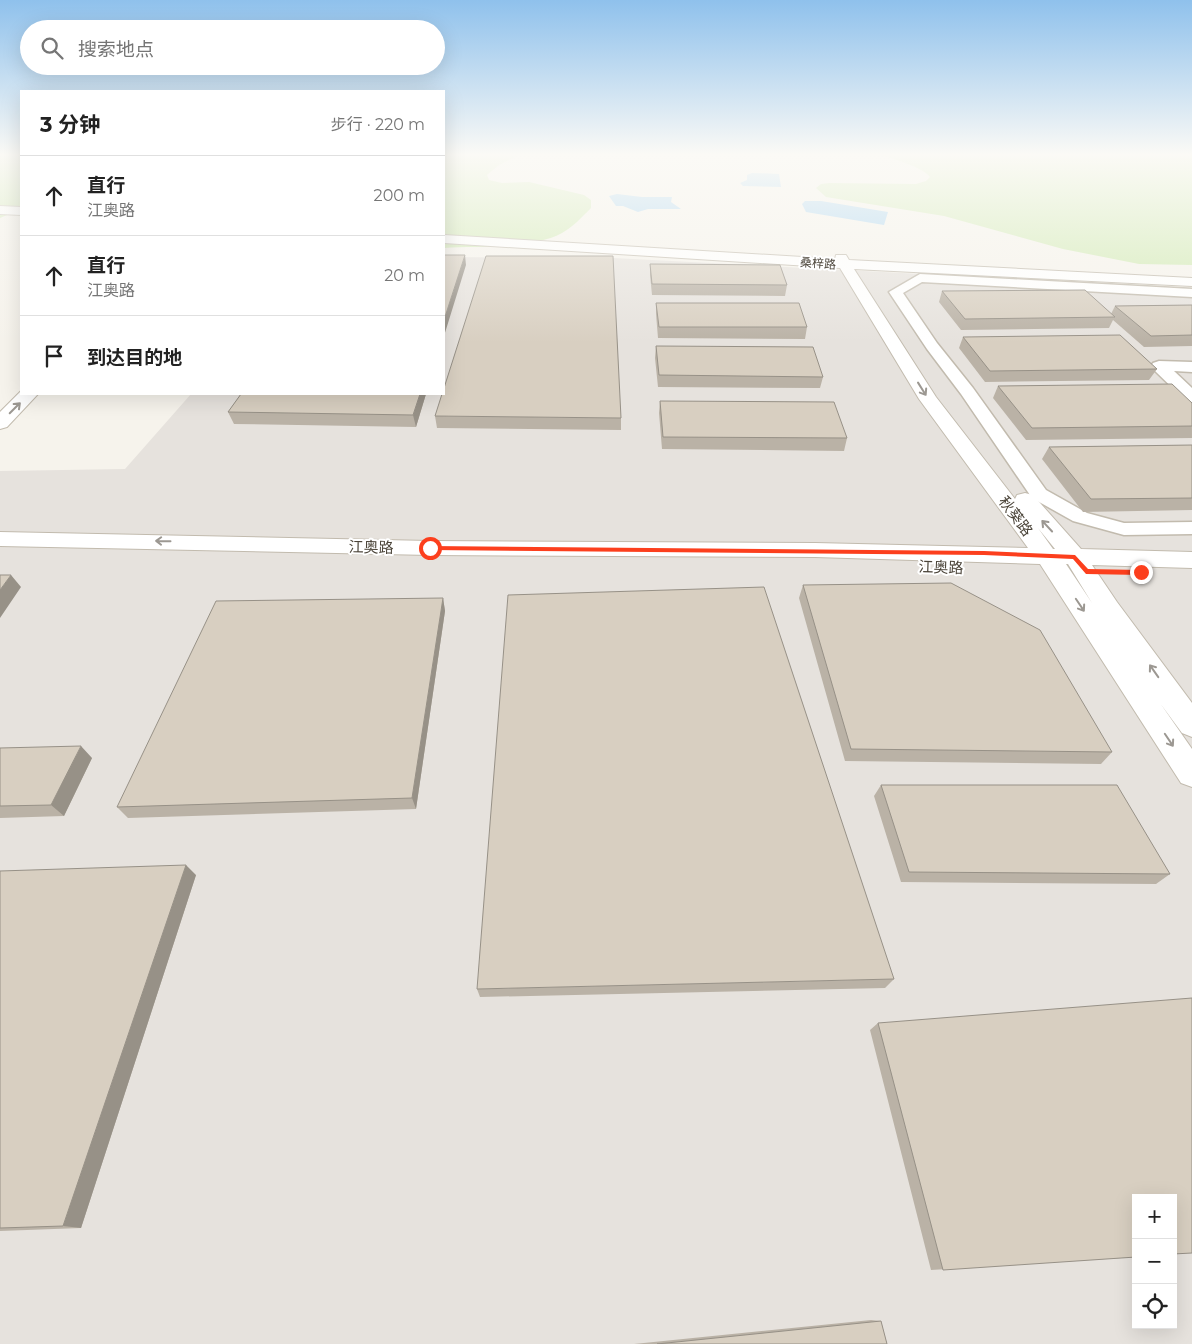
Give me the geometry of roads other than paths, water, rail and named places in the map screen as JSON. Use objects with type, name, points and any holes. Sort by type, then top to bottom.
[{"type":"street","name":"桑梓路","points":[[445,233],[851,262],[1192,276]]},
{"type":"street","name":"桑梓路","points":[[445,238],[1192,282]]},
{"type":"street","name":"秋葵路","points":[[851,262],[928,399],[1066,564],[1108,608],[1192,725]]},
{"type":"street","points":[[1192,293],[920,278],[896,292],[932,346],[967,391],[1039,494],[1080,516],[1124,529],[1192,528]]},
{"type":"street","points":[[1192,366],[1159,366],[1192,397]]},
{"type":"street","points":[[0,401],[20,381]]},
{"type":"street","points":[[0,423],[28,395]]},
{"type":"street","name":"江奥路","points":[[0,539],[430,548],[825,550],[1192,573]]},
{"type":"street","name":"江奥路","points":[[0,554],[428,561],[811,563],[1066,564],[1192,560]]},
{"type":"street","name":"秋葵路","points":[[1066,564],[1192,774]]},
{"type":"water","points":[[840,218],[886,218],[884,225]]}]
